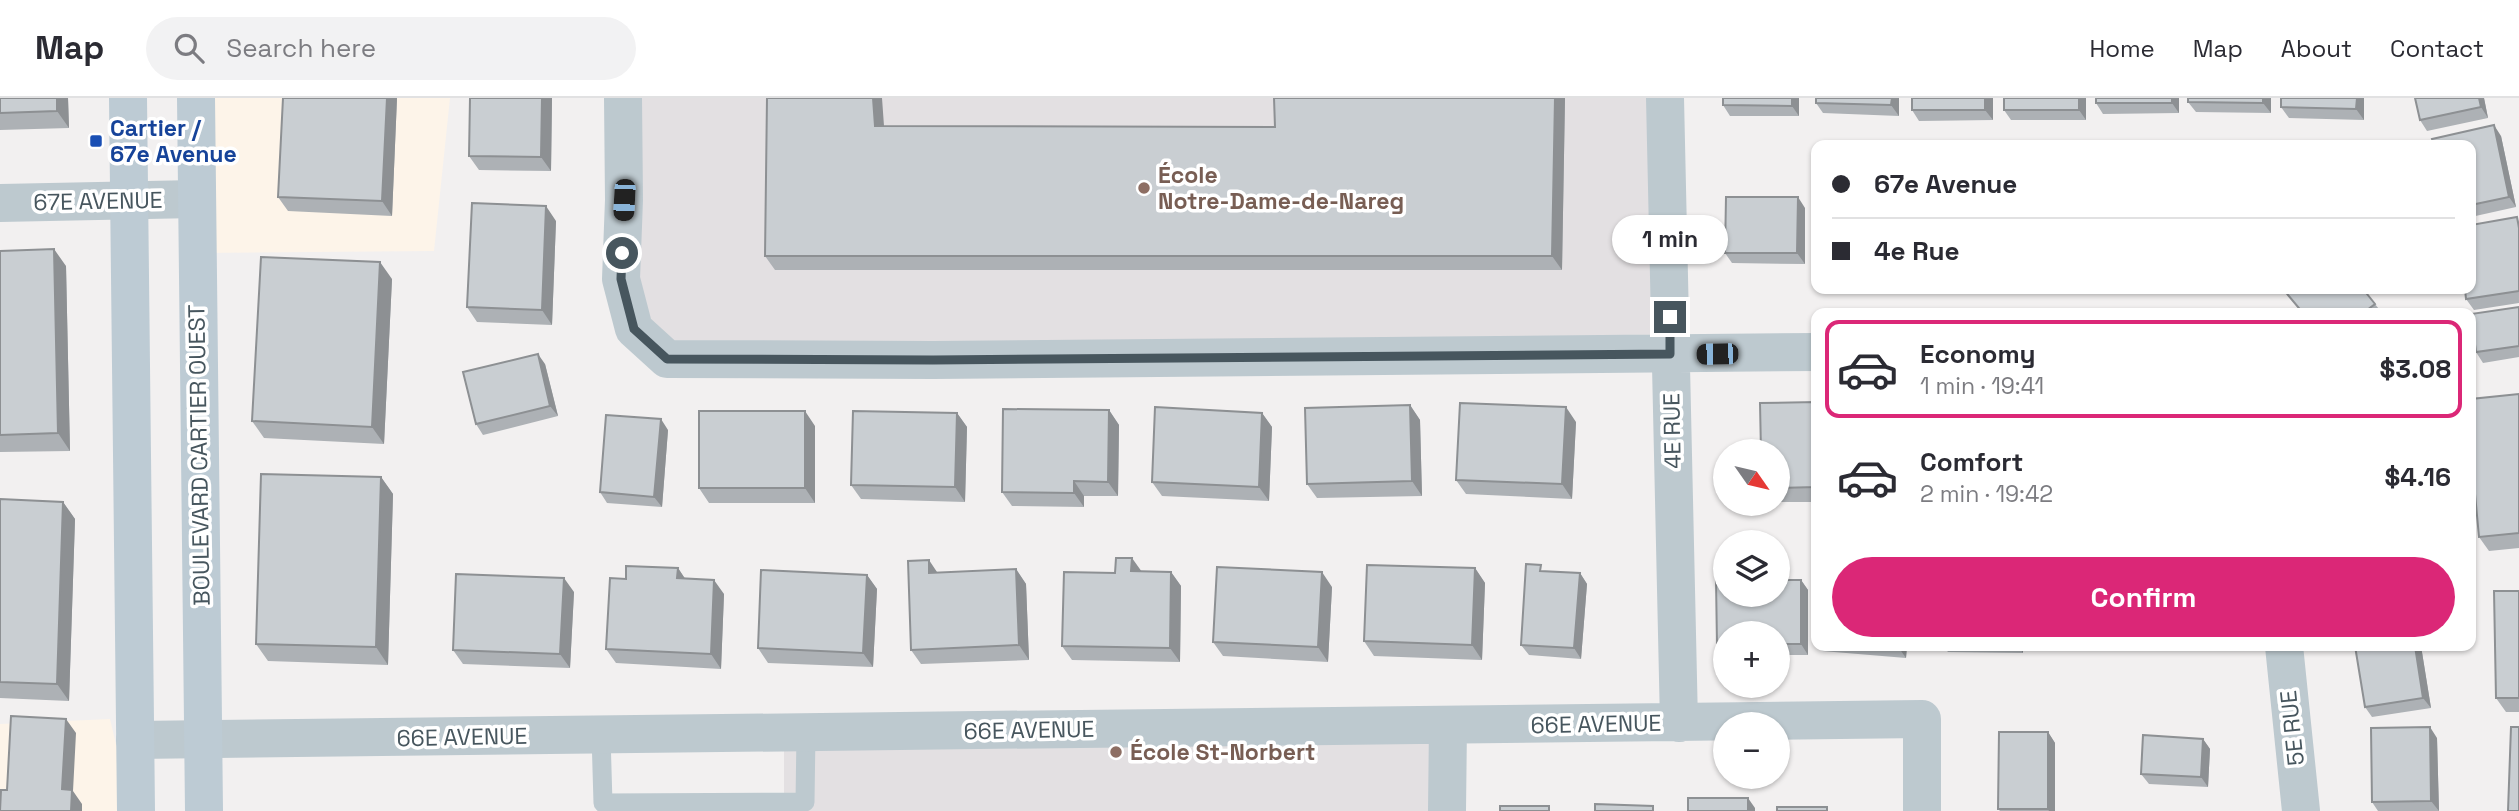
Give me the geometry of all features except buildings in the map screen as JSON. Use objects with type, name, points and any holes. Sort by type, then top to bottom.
[{"type":"street","points":[[128,98],[136,811]]},
{"type":"street","name":"BOULEVARD CARTIER OUEST","points":[[196,98],[205,811]]},
{"type":"street","points":[[623,98],[624,200],[621,279],[634,329],[667,359],[933,360],[1811,352]]},
{"type":"street","name":"4E RUE","points":[[1665,98],[1679,723]]},
{"type":"street","name":"67E AVENUE","points":[[0,203],[196,199]]},
{"type":"street","name":"5E RUE","points":[[2285,651],[2301,811]]},
{"type":"street","name":"66E AVENUE","points":[[135,740],[1922,719],[1922,811]]},
{"type":"street","points":[[1447,811],[1448,725]]},
{"type":"lane","points":[[601,735],[603,803],[805,802],[806,733]]},
{"type":"shaded area","points":[[196,98],[450,98],[434,251],[196,253]]},
{"type":"shaded area","name":"École Notre-Dame-de-Nareg","points":[[621,98],[1665,98],[1670,354],[667,359],[634,329]]},
{"type":"shaded area","points":[[110,719],[120,761],[121,811],[0,811],[0,724]]},
{"type":"shaded area","name":"École St-Norbert","points":[[1448,725],[1447,811],[784,811],[784,733]]},
{"type":"place","name":"Cartier / 67e Avenue","points":[[96,141]]},
{"type":"place","name":"École Notre-Dame-de-Nareg","points":[[1144,188]]},
{"type":"place","name":"École St-Norbert","points":[[1116,752]]},
{"type":"route","points":[[622,253],[621,279],[634,329],[667,359],[933,360],[1670,354],[1670,317]]}]
